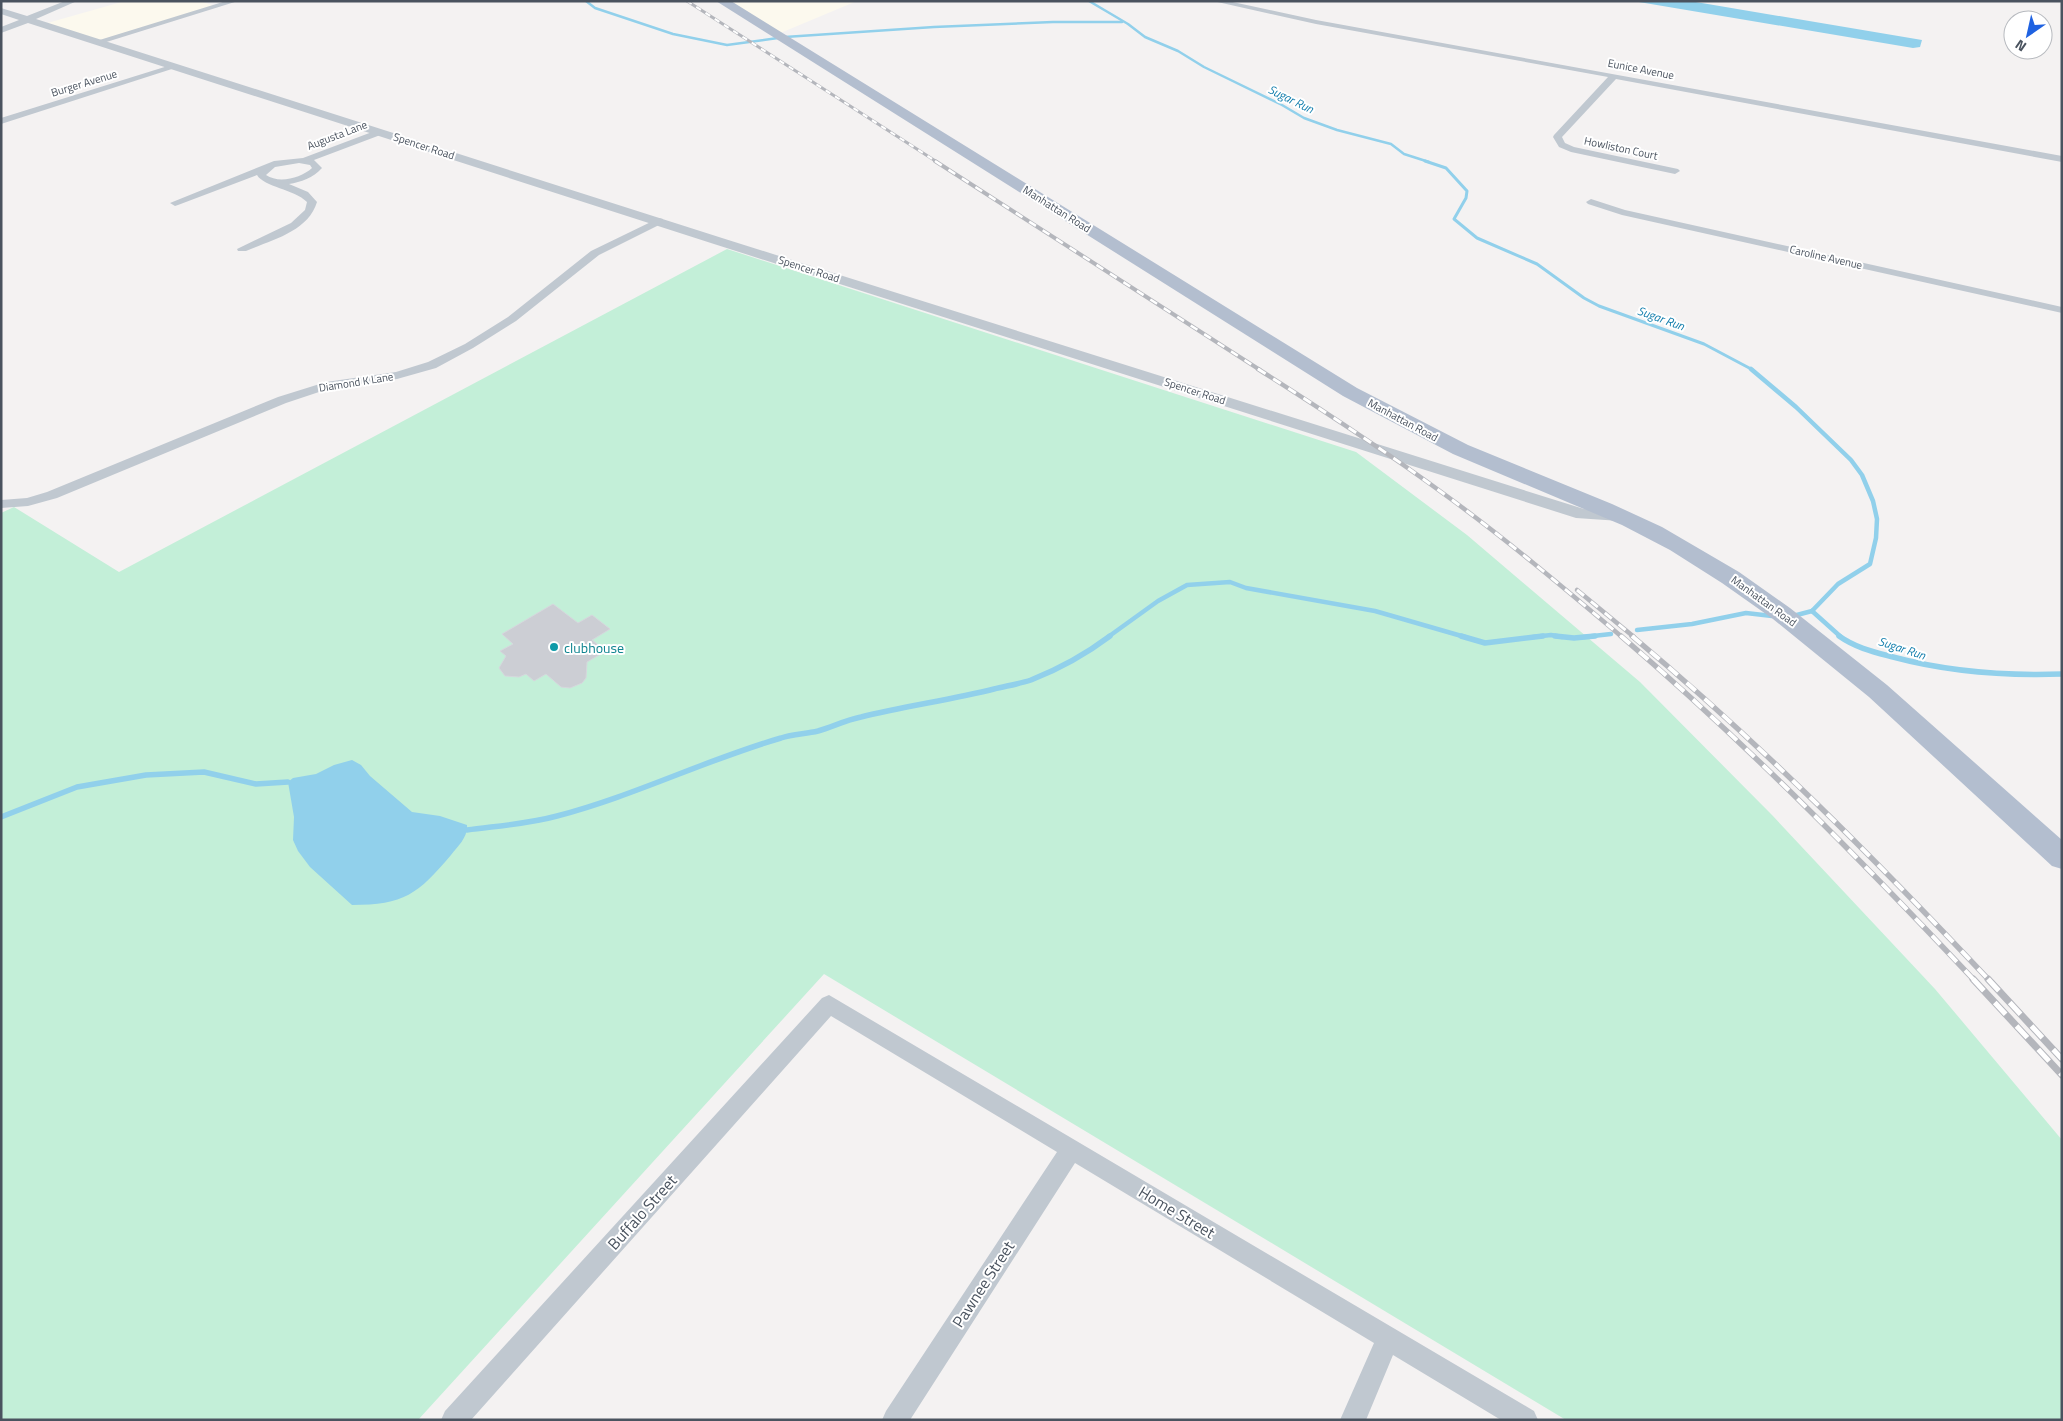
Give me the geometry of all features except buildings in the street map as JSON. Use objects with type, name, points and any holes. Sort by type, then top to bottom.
[{"type":"main road","name":"Manhattan Road","points":[[725,2],[1350,392],[1411,426],[1474,456],[1620,516],[1676,544],[1725,573],[1788,618],[1887,700],[2062,858]]},
{"type":"street","points":[[1,30],[73,1]]},
{"type":"street","points":[[96,42],[235,1]]},
{"type":"street","name":"Eunice Avenue","points":[[1216,1],[1316,22],[2062,159]]},
{"type":"street","name":"Spencer Road","points":[[1,11],[1582,514],[1620,516]]},
{"type":"street","name":"Burger Avenue","points":[[1,121],[174,67]]},
{"type":"street","name":"Howliston Court","points":[[1614,76],[1557,137],[1562,145],[1583,152],[1675,171]]},
{"type":"street","name":"Augusta Lane","points":[[304,161],[384,133]]},
{"type":"street","name":"Augusta Lane","points":[[315,164],[384,133]]},
{"type":"street","points":[[175,203],[280,163],[304,161],[315,164],[316,168],[305,180],[303,192]]},
{"type":"street","points":[[242,249],[287,230],[307,215],[312,208],[312,202],[303,192],[292,190],[261,176],[265,169]]},
{"type":"street","points":[[210,190],[245,183],[294,180],[309,175]]},
{"type":"street","name":"Caroline Avenue","points":[[1591,202],[1641,216],[2062,310]]},
{"type":"street","name":"Diamond K Lane","points":[[1,504],[28,502],[52,494],[315,388],[397,375],[432,364],[469,346],[512,319],[595,253],[659,221]]},
{"type":"street","name":"Home Street","points":[[829,1004],[1525,1420]]},
{"type":"street","name":"Buffalo Street","points":[[454,1420],[829,1004]]},
{"type":"street","name":"Pawnee Street","points":[[895,1420],[1071,1149]]},
{"type":"street","points":[[1353,1420],[1388,1338]]},
{"type":"shaded area","points":[[125,1],[199,1],[216,6],[97,41],[44,24]]},
{"type":"shaded area","points":[[857,1],[778,34],[728,2]]},
{"type":"green space","points":[[727,249],[1356,452],[1467,535],[1640,682],[1772,815],[1935,989],[2062,1140],[2062,1420],[1566,1420],[824,974],[418,1420],[1,1420],[1,513],[14,507],[119,572]]},
{"type":"water","points":[[1633,1],[1690,1],[1922,40],[1920,47],[1913,48]]},
{"type":"water","points":[[352,760],[361,765],[370,776],[412,812],[440,816],[467,825],[462,841],[429,879],[409,895],[385,903],[352,905],[310,867],[298,851],[293,840],[294,817],[288,782],[293,778],[316,774],[334,765]]},
{"type":"waterway","points":[[586,1],[595,8],[673,34],[727,45],[785,37],[934,27],[1053,22],[1122,22]]},
{"type":"waterway","name":"Sugar Run","points":[[1089,1],[1128,24],[1145,37],[1178,51],[1204,67],[1282,105],[1304,118],[1337,130],[1391,144],[1404,154],[1429,162]]},
{"type":"waterway","name":"Sugar Run","points":[[1425,161],[1446,168],[1467,191],[1466,198],[1454,219],[1477,238],[1537,264],[1584,298],[1599,306],[1704,344],[1753,370]]},
{"type":"waterway","name":"Sugar Run","points":[[1751,369],[1796,407],[1851,460],[1862,475],[1873,501],[1877,519],[1876,538],[1870,564],[1838,584],[1812,611]]},
{"type":"waterway","points":[[1108,637],[1158,601],[1187,585],[1230,582],[1246,588],[1375,611],[1465,637]]},
{"type":"waterway","points":[[1793,616],[1812,611]]},
{"type":"waterway","name":"Sugar Run","points":[[1812,611],[1841,637]]},
{"type":"waterway","points":[[1637,630],[1692,624],[1746,613],[1772,616]]},
{"type":"waterway","points":[[1584,637],[1611,634]]},
{"type":"waterway","points":[[1533,637],[1551,635],[1559,636]]},
{"type":"waterway","points":[[467,830],[546,819],[586,808],[753,747],[786,737],[818,731],[878,713],[1031,680],[1072,661],[1110,636]]},
{"type":"waterway","points":[[1461,636],[1485,643],[1543,636]]},
{"type":"waterway","points":[[1559,636],[1574,638],[1595,636]]},
{"type":"waterway","name":"Sugar Run","points":[[1839,636],[1859,647],[1935,666],[1977,672],[2062,674]]},
{"type":"waterway","points":[[1,817],[77,787],[146,775],[204,772],[256,784],[288,782]]},
{"type":"railway","points":[[687,1],[937,162]]},
{"type":"railway","points":[[935,161],[1260,370]]},
{"type":"railway","points":[[1258,369],[1352,430],[1444,494],[1557,582],[1622,637]]},
{"type":"railway","points":[[1577,590],[1634,637]]},
{"type":"railway","points":[[1621,636],[1758,760],[1889,891],[1974,980]]},
{"type":"railway","points":[[1632,636],[1679,676],[1816,803],[1989,980]]},
{"type":"railway","points":[[1973,979],[2062,1075]]},
{"type":"railway","points":[[1988,979],[2062,1059]]},
{"type":"place","name":"clubhouse","points":[[554,647]]}]
